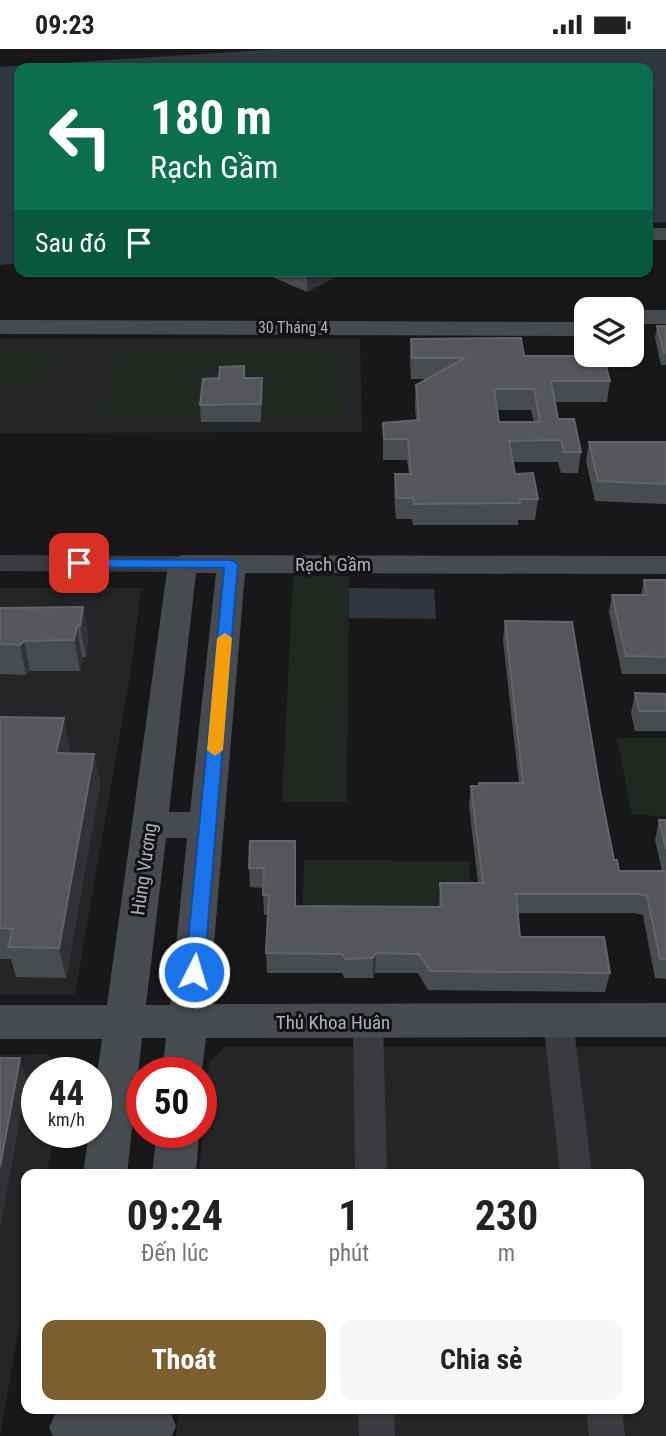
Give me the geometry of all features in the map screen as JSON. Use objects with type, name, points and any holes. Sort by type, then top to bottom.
[{"type":"main road","name":"30 Tháng 4","points":[[0,314],[108,320],[532,322],[574,318]]},
{"type":"main road","points":[[644,317],[666,317]]},
{"type":"main road","name":"30 Tháng 4","points":[[0,327],[108,320]]},
{"type":"main road","name":"30 Tháng 4","points":[[532,322],[574,327]]},
{"type":"main road","points":[[644,329],[666,330]]},
{"type":"main road","name":"Rạch Gầm","points":[[183,564],[666,565]]},
{"type":"main road","name":"Hùng Vương","points":[[106,1169],[183,564]]},
{"type":"main road","points":[[185,1057],[231,564]]},
{"type":"main road","points":[[150,825],[208,825]]},
{"type":"main road","name":"Thủ Khoa Huân","points":[[0,1022],[666,1020]]},
{"type":"main road","points":[[174,1169],[176,1148]]},
{"type":"main road","points":[[74,1424],[151,1424]]},
{"type":"street","name":"Rạch Gầm","points":[[0,563],[183,564]]},
{"type":"street","points":[[558,1020],[575,1169]]},
{"type":"street","points":[[368,1022],[371,1169]]},
{"type":"street","points":[[376,1414],[377,1436]]},
{"type":"street","points":[[605,1414],[607,1436]]},
{"type":"shaded area","points":[[280,49],[666,49],[666,222],[653,223],[653,63],[62,63]]},
{"type":"shaded area","points":[[14,66],[14,264],[0,265],[0,67]]},
{"type":"shaded area","points":[[0,339],[360,339],[362,432],[0,433]]},
{"type":"shaded area","points":[[0,352],[57,352],[48,385],[0,385]]},
{"type":"shaded area","points":[[120,352],[346,353],[345,415],[266,415],[269,374],[204,374],[197,415],[106,414]]},
{"type":"shaded area","points":[[293,576],[349,576],[347,802],[282,802]]},
{"type":"shaded area","points":[[0,588],[141,588],[132,664],[75,995],[0,995]]},
{"type":"shaded area","points":[[349,588],[434,589],[436,619],[349,618]]},
{"type":"shaded area","points":[[617,738],[666,738],[666,816],[632,815]]},
{"type":"shaded area","points":[[304,860],[469,861],[472,902],[440,923],[302,922]]},
{"type":"shaded area","points":[[225,1047],[666,1047],[666,1436],[176,1436],[178,1414],[644,1414],[644,1169],[199,1169],[201,1148],[217,1148],[217,1057],[214,1057]]},
{"type":"shaded area","points":[[48,1054],[50,1057],[21,1057],[21,1148],[52,1148],[48,1169],[21,1169],[21,1316],[0,1436],[0,1055]]},
{"type":"building","points":[[657,326],[666,326],[666,353],[664,353]]},
{"type":"building","points":[[521,338],[524,356],[574,356],[574,367],[606,367],[610,381],[551,381],[558,419],[574,419],[581,452],[564,452],[561,440],[509,441],[515,474],[533,473],[538,499],[519,499],[520,503],[414,504],[413,498],[397,498],[395,474],[411,474],[408,439],[384,439],[383,423],[419,420],[416,385],[465,358],[412,358],[411,339]],"holes":[[[494,389],[534,389],[540,422],[499,422]]]},
{"type":"building","points":[[244,366],[244,378],[262,378],[261,404],[200,405],[203,379],[219,378],[220,367]]},
{"type":"building","points":[[589,442],[666,442],[666,484],[598,481]]},
{"type":"building","points":[[644,580],[666,580],[666,657],[626,656],[612,595],[647,595]]},
{"type":"building","points":[[83,607],[80,626],[77,626],[74,640],[0,644],[0,608]]},
{"type":"building","points":[[505,621],[572,622],[614,860],[617,860],[619,871],[666,871],[666,959],[660,959],[647,896],[639,894],[516,894],[520,937],[604,937],[610,973],[430,971],[419,954],[376,953],[373,958],[345,959],[342,954],[266,953],[269,895],[263,895],[264,868],[249,868],[250,841],[295,841],[295,906],[442,907],[440,883],[483,883],[471,786],[480,786],[479,783],[523,783]]},
{"type":"building","points":[[635,693],[666,694],[666,711],[639,711]]},
{"type":"building","points":[[0,717],[64,718],[56,753],[94,754],[59,948],[8,947],[13,929],[0,928]]},
{"type":"building","points":[[659,820],[666,820],[666,849]]},
{"type":"building","points":[[0,1058],[20,1058],[0,1167]]},
{"type":"slow traffic","points":[[215,750],[225,638]]},
{"type":"route","points":[[79,563],[231,564],[194,972]]}]
